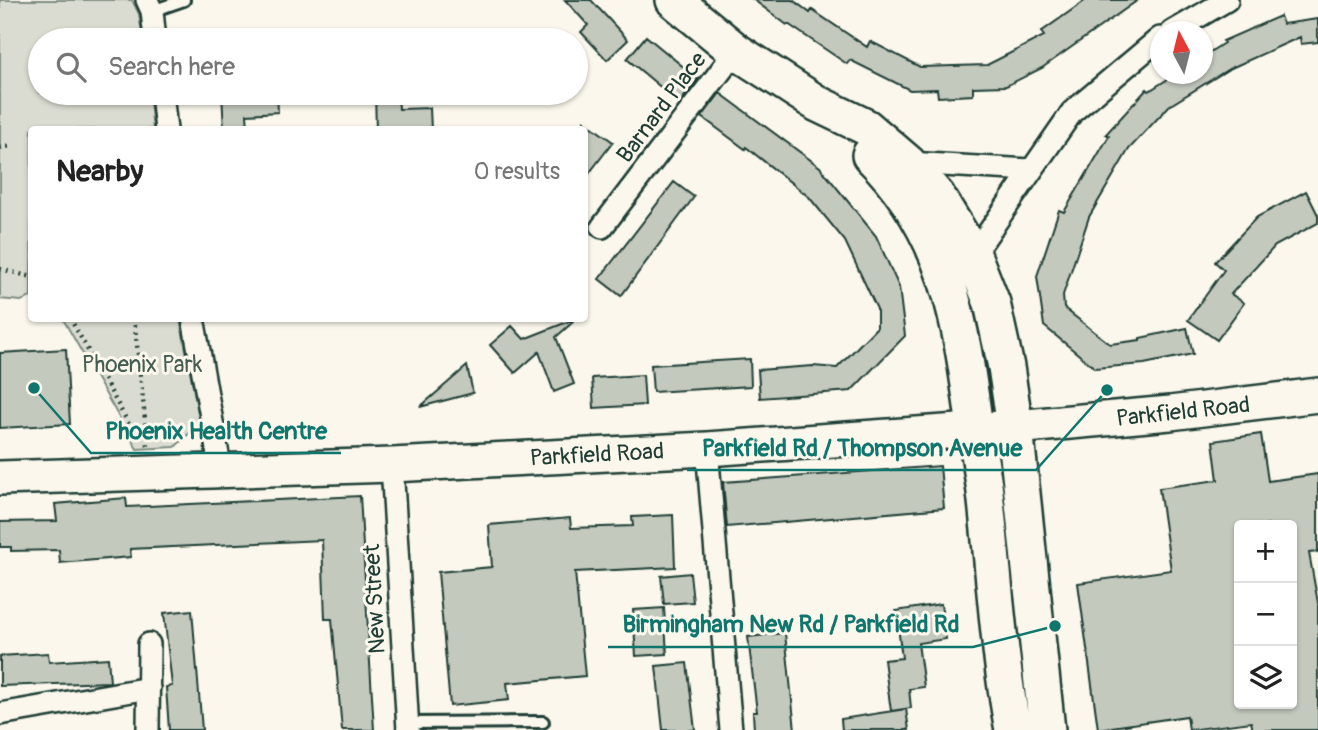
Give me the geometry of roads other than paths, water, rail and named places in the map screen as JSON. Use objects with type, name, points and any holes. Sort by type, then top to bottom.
[{"type":"highway","points":[[674,0],[736,51],[818,104],[866,127],[908,163],[937,196],[973,255],[992,303],[1016,427],[1047,730]]},
{"type":"highway","points":[[818,104],[882,167],[911,205],[945,275],[958,318],[967,365],[985,490],[1002,665],[1013,730]]},
{"type":"highway","points":[[1002,665],[1040,658]]},
{"type":"main road","name":"Parkfield Road","points":[[0,478],[392,465],[707,449],[1016,427],[1318,396]]},
{"type":"street","points":[[1191,21],[1227,0]]},
{"type":"street","points":[[149,5],[153,28]]},
{"type":"street","points":[[973,255],[1072,112],[1150,46]]},
{"type":"street","name":"Barnard Place","points":[[602,227],[736,51]]},
{"type":"street","points":[[163,105],[166,126]]},
{"type":"street","points":[[908,163],[1030,170]]},
{"type":"street","points":[[194,322],[222,471]]},
{"type":"street","points":[[707,449],[731,730]]},
{"type":"street","name":"New Street","points":[[392,465],[407,727]]},
{"type":"street","points":[[148,730],[149,644]]},
{"type":"street","points":[[0,714],[149,688]]},
{"type":"lane","points":[[149,5],[184,0]]},
{"type":"lane","points":[[407,727],[543,722]]},
{"type":"place","name":"Phoenix Health Centre","points":[[34,388]]},
{"type":"place","name":"Parkfield Rd / Thompson Avenue","points":[[1107,390]]},
{"type":"place","name":"Birmingham New Rd / Parkfield Rd","points":[[1055,626]]},
{"type":"park label","name":"Phoenix Park","points":[[142,364]]}]
